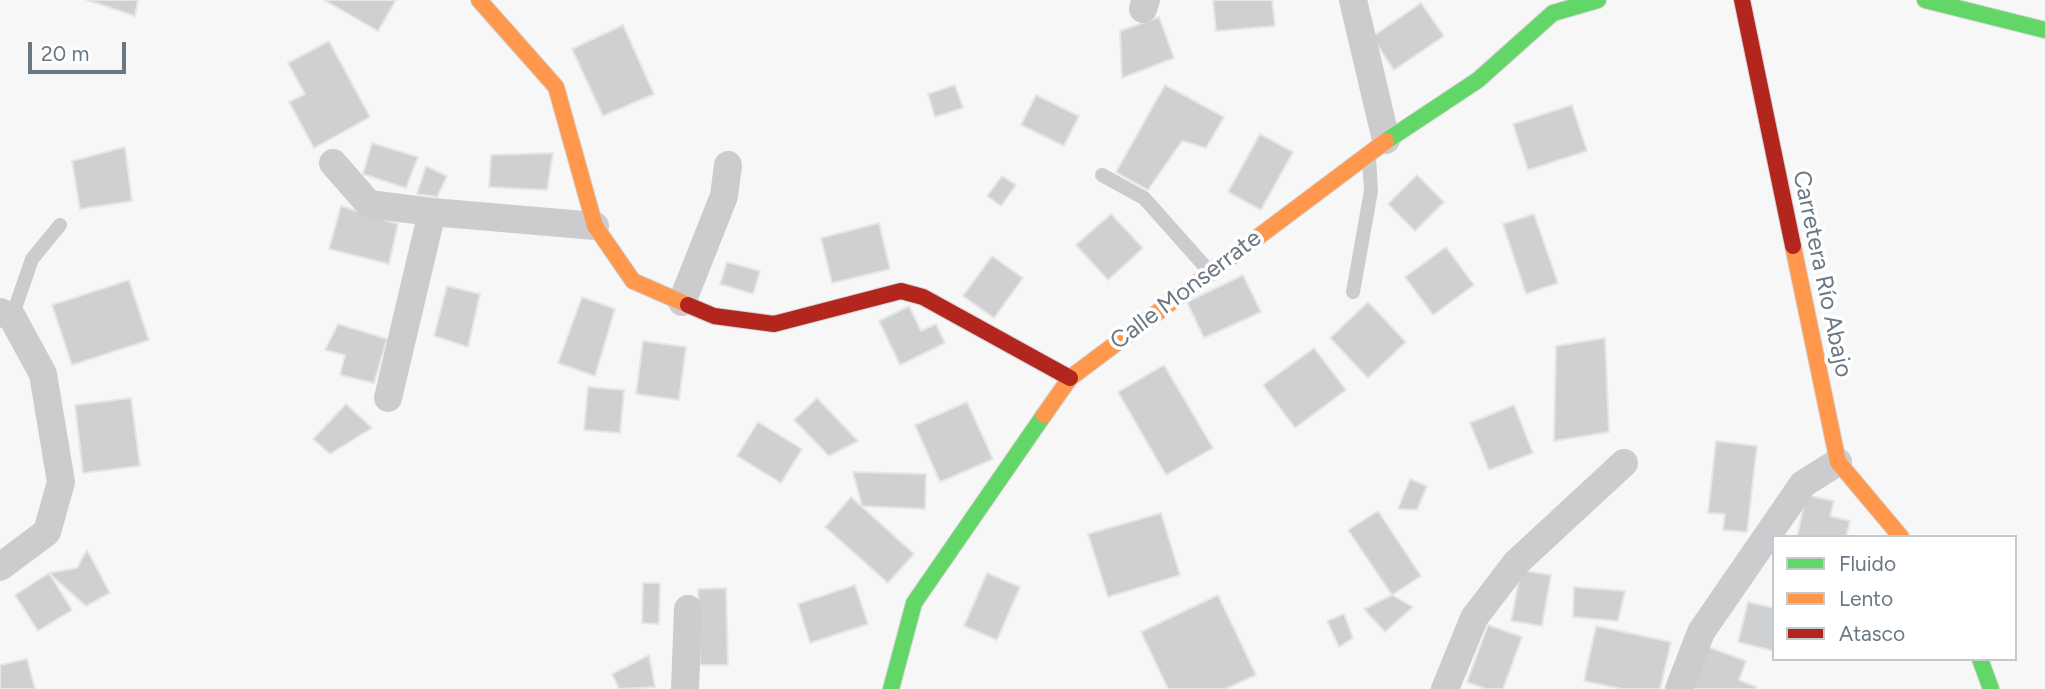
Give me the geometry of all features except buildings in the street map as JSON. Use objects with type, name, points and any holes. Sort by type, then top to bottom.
[{"type":"main road","points":[[479,0],[556,87],[595,226],[633,281],[713,316],[774,324],[901,291],[923,297],[1070,377]]},
{"type":"main road","name":"Calle Monserrate","points":[[891,689],[914,603],[1070,377],[1377,146],[1478,80],[1553,13],[1598,0]]},
{"type":"main road","points":[[1925,0],[2045,30]]},
{"type":"main road","name":"Carretera Río Abajo","points":[[1736,3],[1838,462],[1899,535]]},
{"type":"main road","points":[[1981,661],[1991,689]]},
{"type":"street","points":[[1353,0],[1377,146]]},
{"type":"street","points":[[333,163],[369,204],[595,226]]},
{"type":"street","points":[[682,302],[724,196],[728,165]]},
{"type":"street","points":[[388,398],[432,212]]},
{"type":"street","points":[[0,568],[47,532],[61,482],[43,374],[6,315]]},
{"type":"street","points":[[1679,689],[1701,632],[1803,484],[1838,462]]},
{"type":"street","points":[[1445,689],[1474,618],[1516,563],[1624,463]]},
{"type":"street","points":[[685,689],[688,609]]},
{"type":"lane","points":[[1353,292],[1377,146]]},
{"type":"lane","points":[[1102,175],[1144,198],[1210,272]]},
{"type":"lane","points":[[6,315],[32,259],[60,225]]},
{"type":"traffic: fast","points":[[1386,141],[1478,80],[1553,13],[1598,0]]},
{"type":"traffic: fast","points":[[1925,0],[2045,30]]},
{"type":"traffic: fast","points":[[891,689],[914,603],[1044,415]]},
{"type":"traffic: fast","points":[[1981,661],[1991,689]]},
{"type":"traffic: slow","points":[[479,0],[556,87],[595,226],[633,281],[688,305]]},
{"type":"traffic: slow","points":[[1044,415],[1070,378],[1386,141]]},
{"type":"traffic: slow","points":[[1793,246],[1838,462],[1899,535]]},
{"type":"traffic: jam","points":[[1742,0],[1793,246]]},
{"type":"traffic: jam","points":[[688,305],[714,316],[774,324],[901,291],[923,297],[1070,378]]}]
